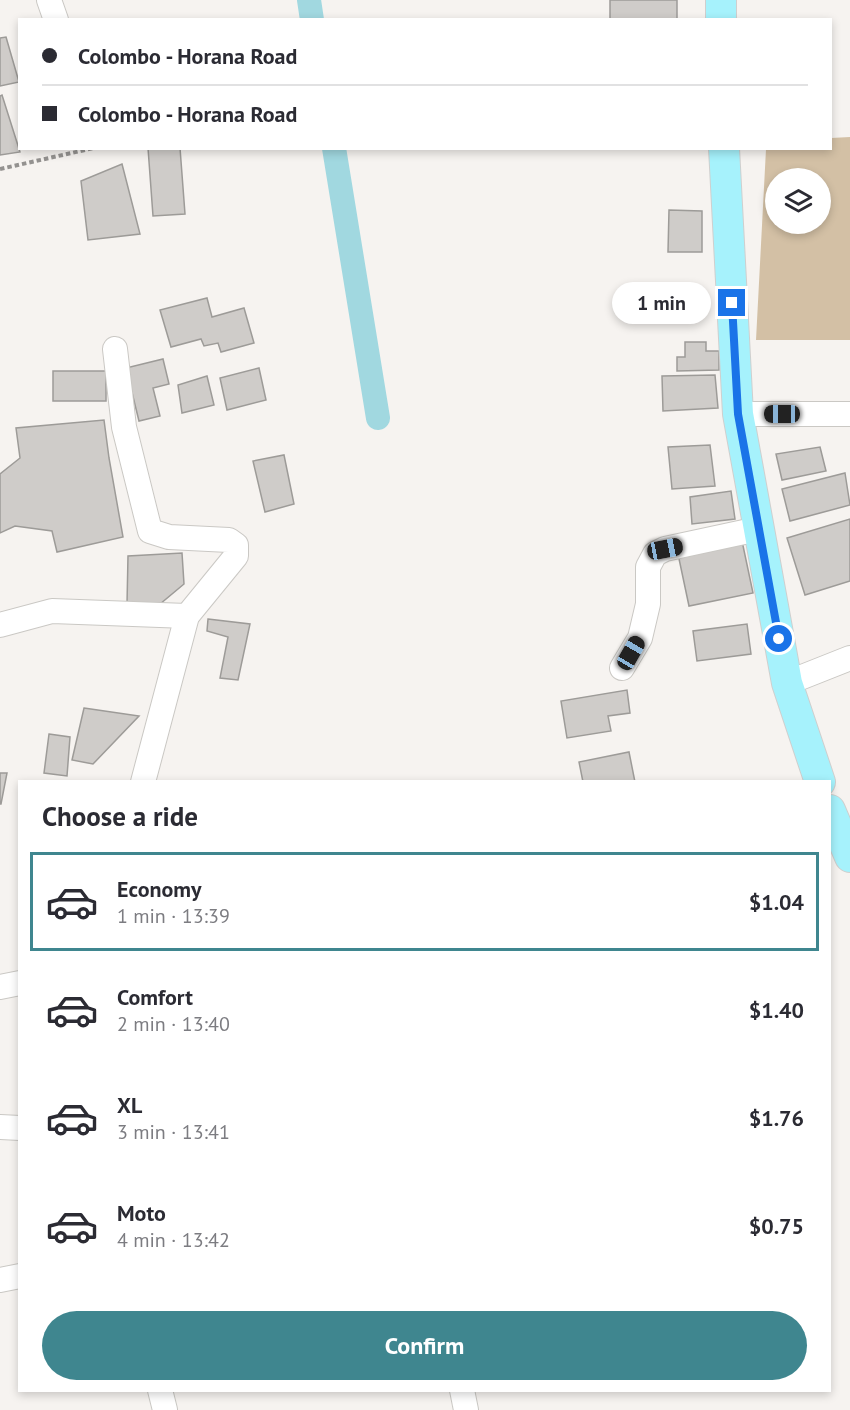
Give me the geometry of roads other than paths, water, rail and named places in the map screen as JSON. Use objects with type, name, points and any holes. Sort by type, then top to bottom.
[{"type":"main road","points":[[724,150],[738,414],[787,683],[819,780]]},
{"type":"main road","points":[[831,817],[850,857]]},
{"type":"street","points":[[49,0],[55,18]]},
{"type":"street","points":[[115,349],[124,427],[150,531],[169,537],[229,540],[236,545],[236,556],[187,616],[144,780]]},
{"type":"street","points":[[738,414],[850,414]]},
{"type":"street","points":[[622,668],[640,638],[648,604],[648,567],[655,554],[665,549],[759,529]]},
{"type":"street","points":[[0,624],[52,611],[187,616]]},
{"type":"street","points":[[787,683],[850,658]]},
{"type":"street","points":[[0,987],[18,983]]},
{"type":"street","points":[[0,1127],[18,1128]]},
{"type":"street","points":[[0,1280],[18,1276]]},
{"type":"street","points":[[160,1392],[165,1410]]},
{"type":"street","points":[[462,1392],[466,1410]]},
{"type":"waterway","points":[[309,0],[312,18]]},
{"type":"waterway","points":[[334,150],[378,418]]}]
